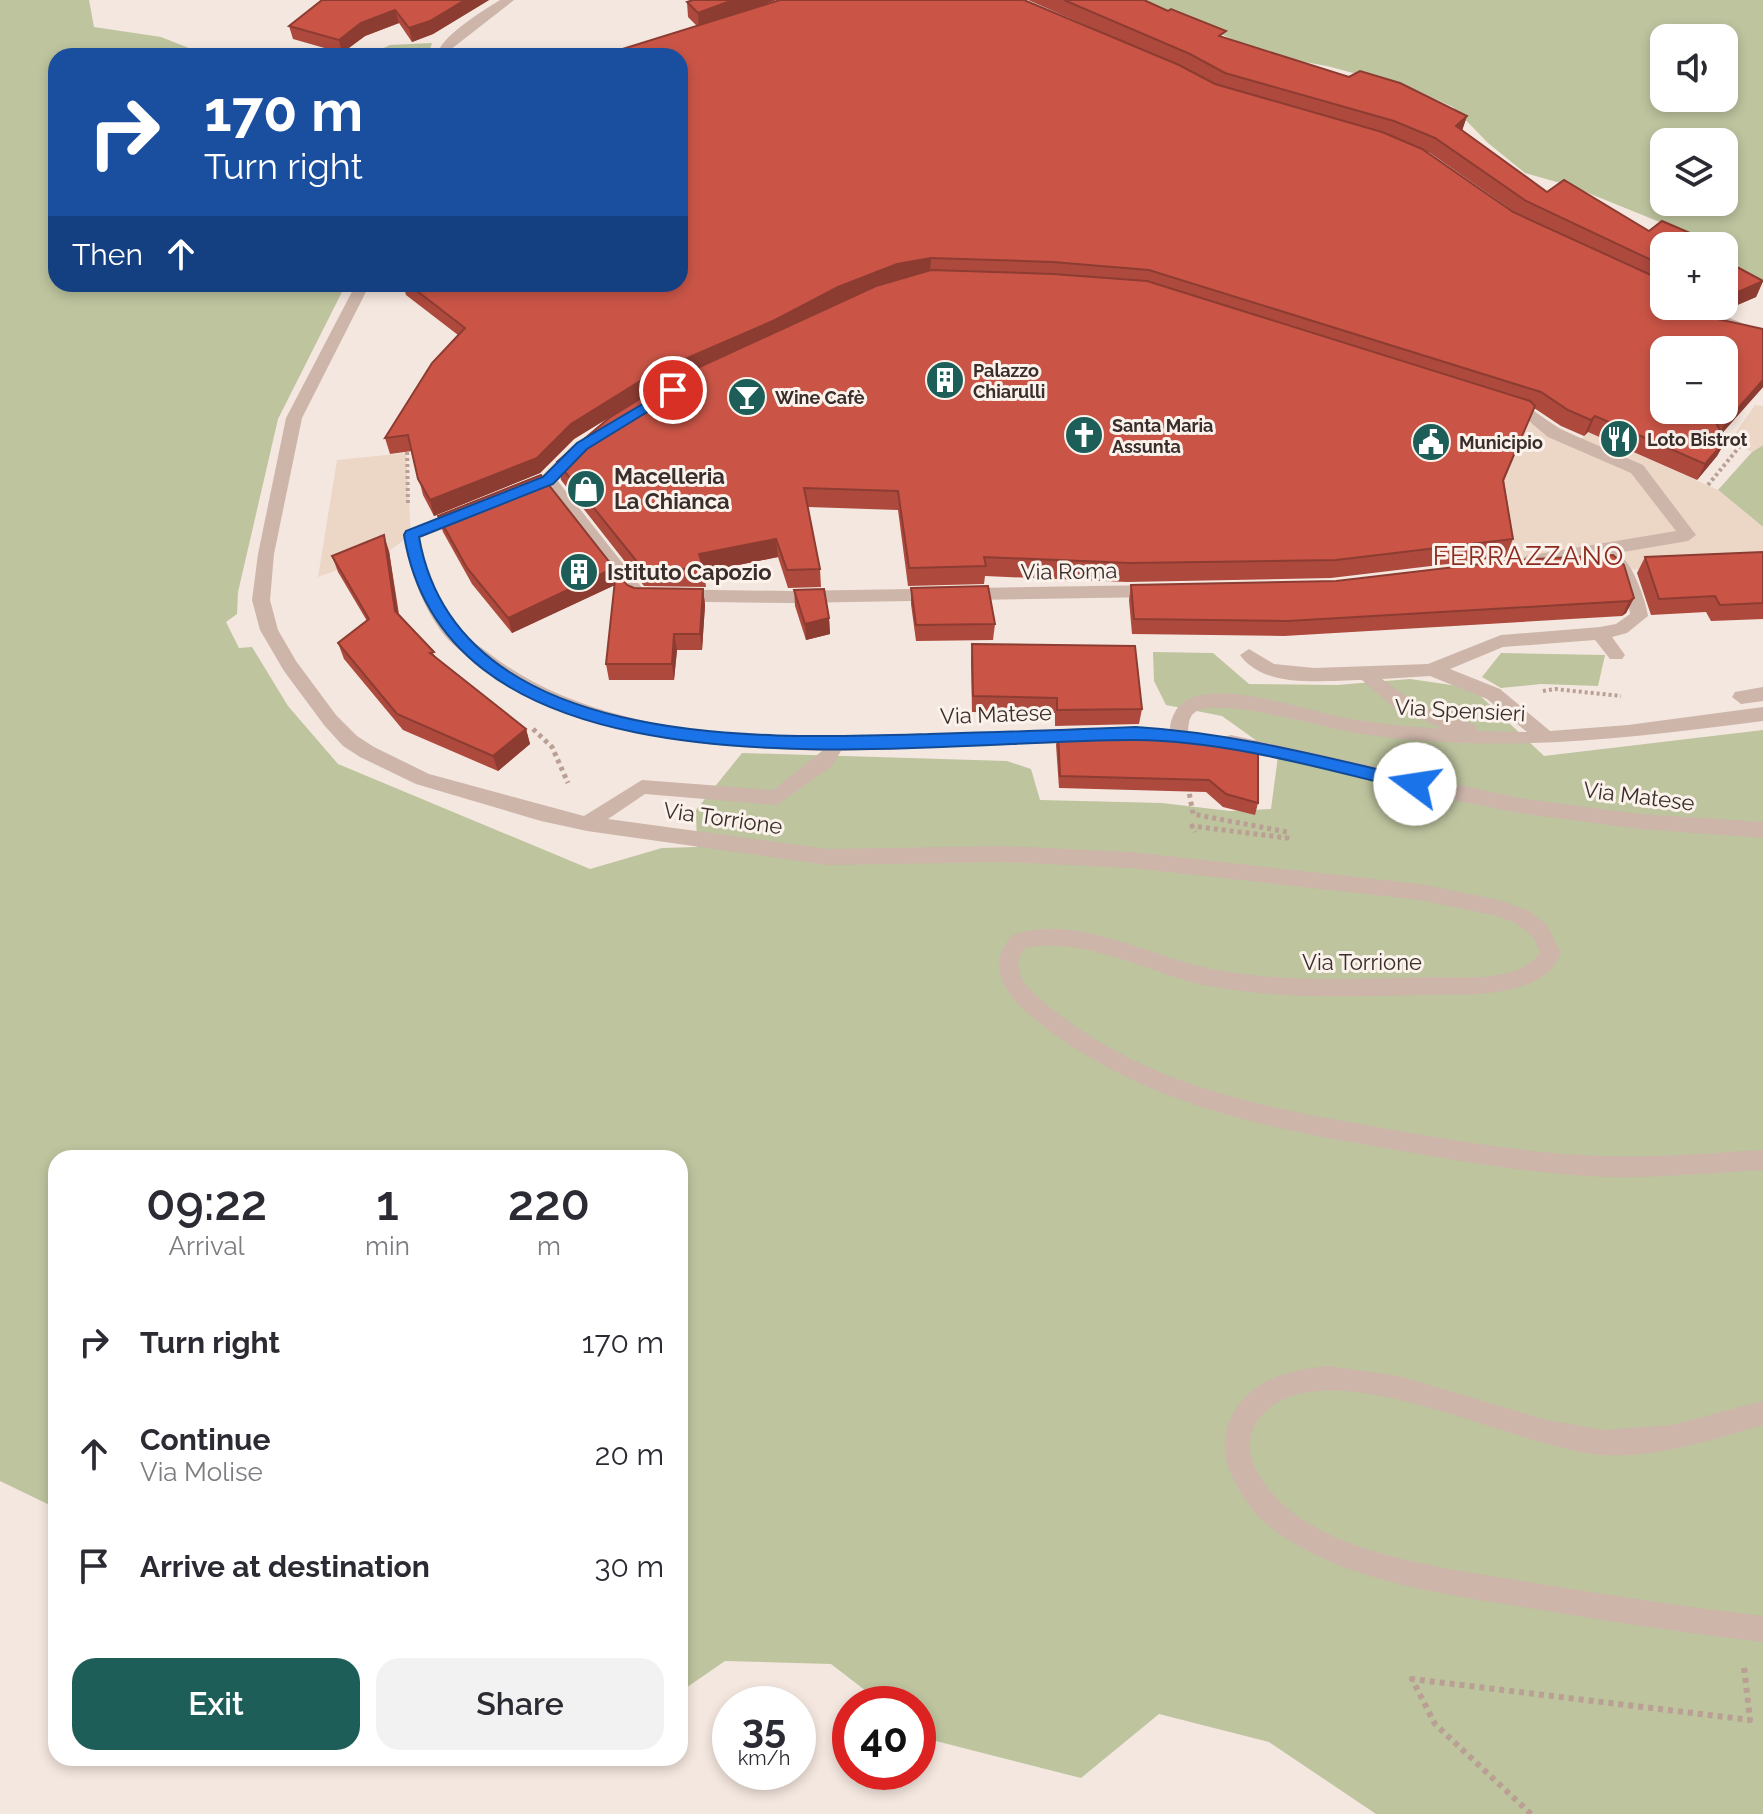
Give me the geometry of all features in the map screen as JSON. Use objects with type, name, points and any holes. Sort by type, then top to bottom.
[{"type":"street","points":[[445,48],[472,24],[508,0]]},
{"type":"street","name":"Via Torrione","points":[[359,292],[294,418],[262,577],[265,620],[290,666],[319,706],[358,747],[423,779],[458,791],[587,824],[828,857],[1004,854],[1131,860],[1420,892],[1499,908],[1522,917],[1540,931],[1551,953],[1537,971],[1496,982],[1343,988],[1259,985],[1193,974],[1052,936],[1019,941],[1007,956],[1007,965],[1018,990],[1048,1020],[1084,1046],[1149,1079],[1248,1112],[1418,1145],[1536,1161],[1634,1167],[1763,1160]]},
{"type":"street","points":[[1714,320],[1763,335]]},
{"type":"street","points":[[1487,400],[1529,414],[1554,433],[1637,469],[1688,535],[1512,565]]},
{"type":"street","points":[[507,497],[548,480],[582,446],[596,437]]},
{"type":"street","name":"Via Roma","points":[[548,480],[638,595],[790,597],[1181,590]]},
{"type":"street","points":[[411,535],[479,508]]},
{"type":"street","name":"Via Matese","points":[[411,535],[416,562],[429,595],[456,637],[497,672],[547,700],[598,718],[660,731],[751,741],[837,743],[1105,735]]},
{"type":"street","points":[[1430,670],[1501,641],[1621,629],[1639,616],[1628,579],[1610,548]]},
{"type":"street","points":[[1600,633],[1616,655]]},
{"type":"street","points":[[1249,655],[1270,670],[1314,674],[1430,670],[1470,680],[1503,698],[1545,737]]},
{"type":"street","points":[[1367,673],[1381,692],[1401,706],[1491,738]]},
{"type":"street","points":[[1741,697],[1763,694]]},
{"type":"street","name":"Via Spensieri","points":[[1187,737],[1179,723],[1185,710],[1198,702],[1218,700],[1372,728],[1491,738],[1545,737],[1763,714]]},
{"type":"street","name":"Via Matese","points":[[1187,737],[1270,750],[1440,790],[1561,811],[1686,827],[1763,830]]},
{"type":"street","name":"Via Torrione","points":[[587,824],[642,787],[777,798],[824,762],[837,743]]},
{"type":"street","points":[[1751,1628],[1432,1578],[1332,1548],[1290,1525],[1263,1504],[1245,1480],[1237,1441],[1247,1414],[1268,1394],[1297,1381],[1321,1378],[1372,1382],[1552,1434],[1613,1443],[1668,1439],[1763,1413]]},
{"type":"path","points":[[408,441],[405,464],[411,535]]},
{"type":"path","points":[[1708,485],[1740,446]]},
{"type":"path","points":[[1503,698],[1555,689],[1624,696]]},
{"type":"path","points":[[1187,737],[1193,814]]},
{"type":"path","points":[[1531,1814],[1435,1724],[1412,1679],[1750,1720],[1751,1628]]},
{"type":"green space","points":[[0,0],[89,0],[94,27],[161,37],[189,48],[48,48],[48,292],[342,292],[278,419],[238,592],[237,614],[226,622],[239,648],[252,647],[288,706],[338,764],[590,869],[662,848],[697,847],[696,810],[742,753],[1007,761],[1031,769],[1040,800],[1162,803],[1230,811],[1271,809],[1278,756],[1222,716],[1166,705],[1154,681],[1153,652],[1213,653],[1249,684],[1337,685],[1410,679],[1472,688],[1544,756],[1763,730],[1763,1814],[1376,1814],[1269,1742],[1159,1714],[1081,1778],[936,1741],[936,1686],[860,1686],[831,1664],[725,1661],[688,1686],[688,1150],[48,1150],[48,1504],[0,1481]]},
{"type":"green space","points":[[1136,0],[1763,0],[1763,282],[1740,275],[1738,232],[1684,232],[1571,186],[1525,173],[1488,143],[1453,107],[1413,89],[1327,66],[1266,55],[1182,16]]},
{"type":"green space","points":[[432,43],[430,48],[384,48]]},
{"type":"green space","points":[[1763,445],[1763,527],[1718,490],[1752,452]]},
{"type":"green space","points":[[1501,653],[1605,655],[1598,686],[1541,684],[1501,688],[1482,677]]},
{"type":"shaded area","points":[[1755,405],[1763,406],[1763,445],[1752,452],[1730,441]]},
{"type":"shaded area","points":[[1549,422],[1581,439],[1588,432],[1718,490],[1763,527],[1763,567],[1606,570],[1520,576],[1506,558],[1498,494],[1528,423]]},
{"type":"shaded area","points":[[406,453],[411,535],[389,551],[318,577],[337,460]]},
{"type":"building","points":[[322,0],[465,0],[430,21],[409,28],[395,10],[361,23],[339,40],[289,26]]},
{"type":"building","points":[[733,0],[698,13],[687,2]]},
{"type":"building","points":[[780,0],[1024,0],[1179,65],[1215,84],[1382,132],[1422,149],[1513,212],[1650,275],[1650,320],[1722,320],[1763,329],[1763,380],[1738,408],[1738,336],[1650,336],[1650,424],[1717,424],[1726,440],[1705,464],[1595,416],[1591,420],[1568,410],[1541,392],[1149,270],[1053,262],[931,258],[897,264],[838,287],[775,320],[655,372],[571,424],[537,458],[430,500],[418,479],[408,435],[385,438],[432,363],[465,328],[418,292],[688,292],[688,48],[626,48]]},
{"type":"building","points":[[1064,0],[1144,0],[1226,31],[1219,36],[1349,77],[1360,71],[1400,83],[1467,116],[1456,126],[1547,192],[1564,180],[1649,231],[1662,221],[1688,232],[1650,232],[1650,259],[1526,201],[1435,138],[1394,121],[1225,73],[1190,54]]},
{"type":"building","points":[[1738,268],[1763,281],[1738,292]]},
{"type":"building","points":[[931,270],[1147,281],[1530,401],[1535,406],[1503,480],[1513,539],[1336,560],[1130,563],[984,557],[986,566],[909,568],[898,491],[804,488],[820,569],[787,570],[776,539],[699,554],[704,569],[642,568],[557,462],[609,418],[669,381],[876,286]]},
{"type":"building","points":[[541,475],[614,568],[508,618],[467,568],[438,516]]},
{"type":"building","points":[[384,535],[395,611],[434,652],[430,653],[526,729],[493,756],[397,714],[338,643],[369,619],[332,556]]},
{"type":"building","points":[[1763,552],[1763,603],[1720,605],[1715,596],[1659,599],[1645,557]]},
{"type":"building","points":[[1613,555],[1624,565],[1634,598],[1629,601],[1288,621],[1134,619],[1131,585],[1336,581],[1515,560]]},
{"type":"building","points":[[616,571],[627,585],[634,588],[703,589],[700,634],[674,634],[672,664],[606,664]]},
{"type":"building","points":[[988,586],[995,624],[916,625],[911,588]]},
{"type":"building","points":[[824,589],[829,618],[805,624],[794,590]]},
{"type":"building","points":[[972,644],[1135,646],[1142,709],[1057,710],[1057,698],[973,696]]},
{"type":"building","points":[[1058,733],[1143,733],[1258,743],[1258,803],[1226,794],[1209,780],[1060,776]]},
{"type":"place","name":"Palazzo Chiarulli","points":[[945,380]]},
{"type":"place","name":"Wine Cafè","points":[[747,397]]},
{"type":"place","name":"Santa Maria Assunta","points":[[1084,435]]},
{"type":"place","name":"Loto Bistrot","points":[[1619,439]]},
{"type":"place","name":"Municipio","points":[[1431,442]]},
{"type":"place","name":"Macelleria La Chianca","points":[[586,489]]},
{"type":"place","name":"Istituto Capozio","points":[[579,572]]},
{"type":"district","name":"FERRAZZANO","points":[[1529,556]]},
{"type":"route","points":[[673,390],[582,446],[548,480],[411,535],[416,562],[429,595],[456,637],[497,672],[547,700],[598,718],[660,731],[751,741],[837,743],[1136,734],[1179,736],[1242,744],[1415,784]]}]
